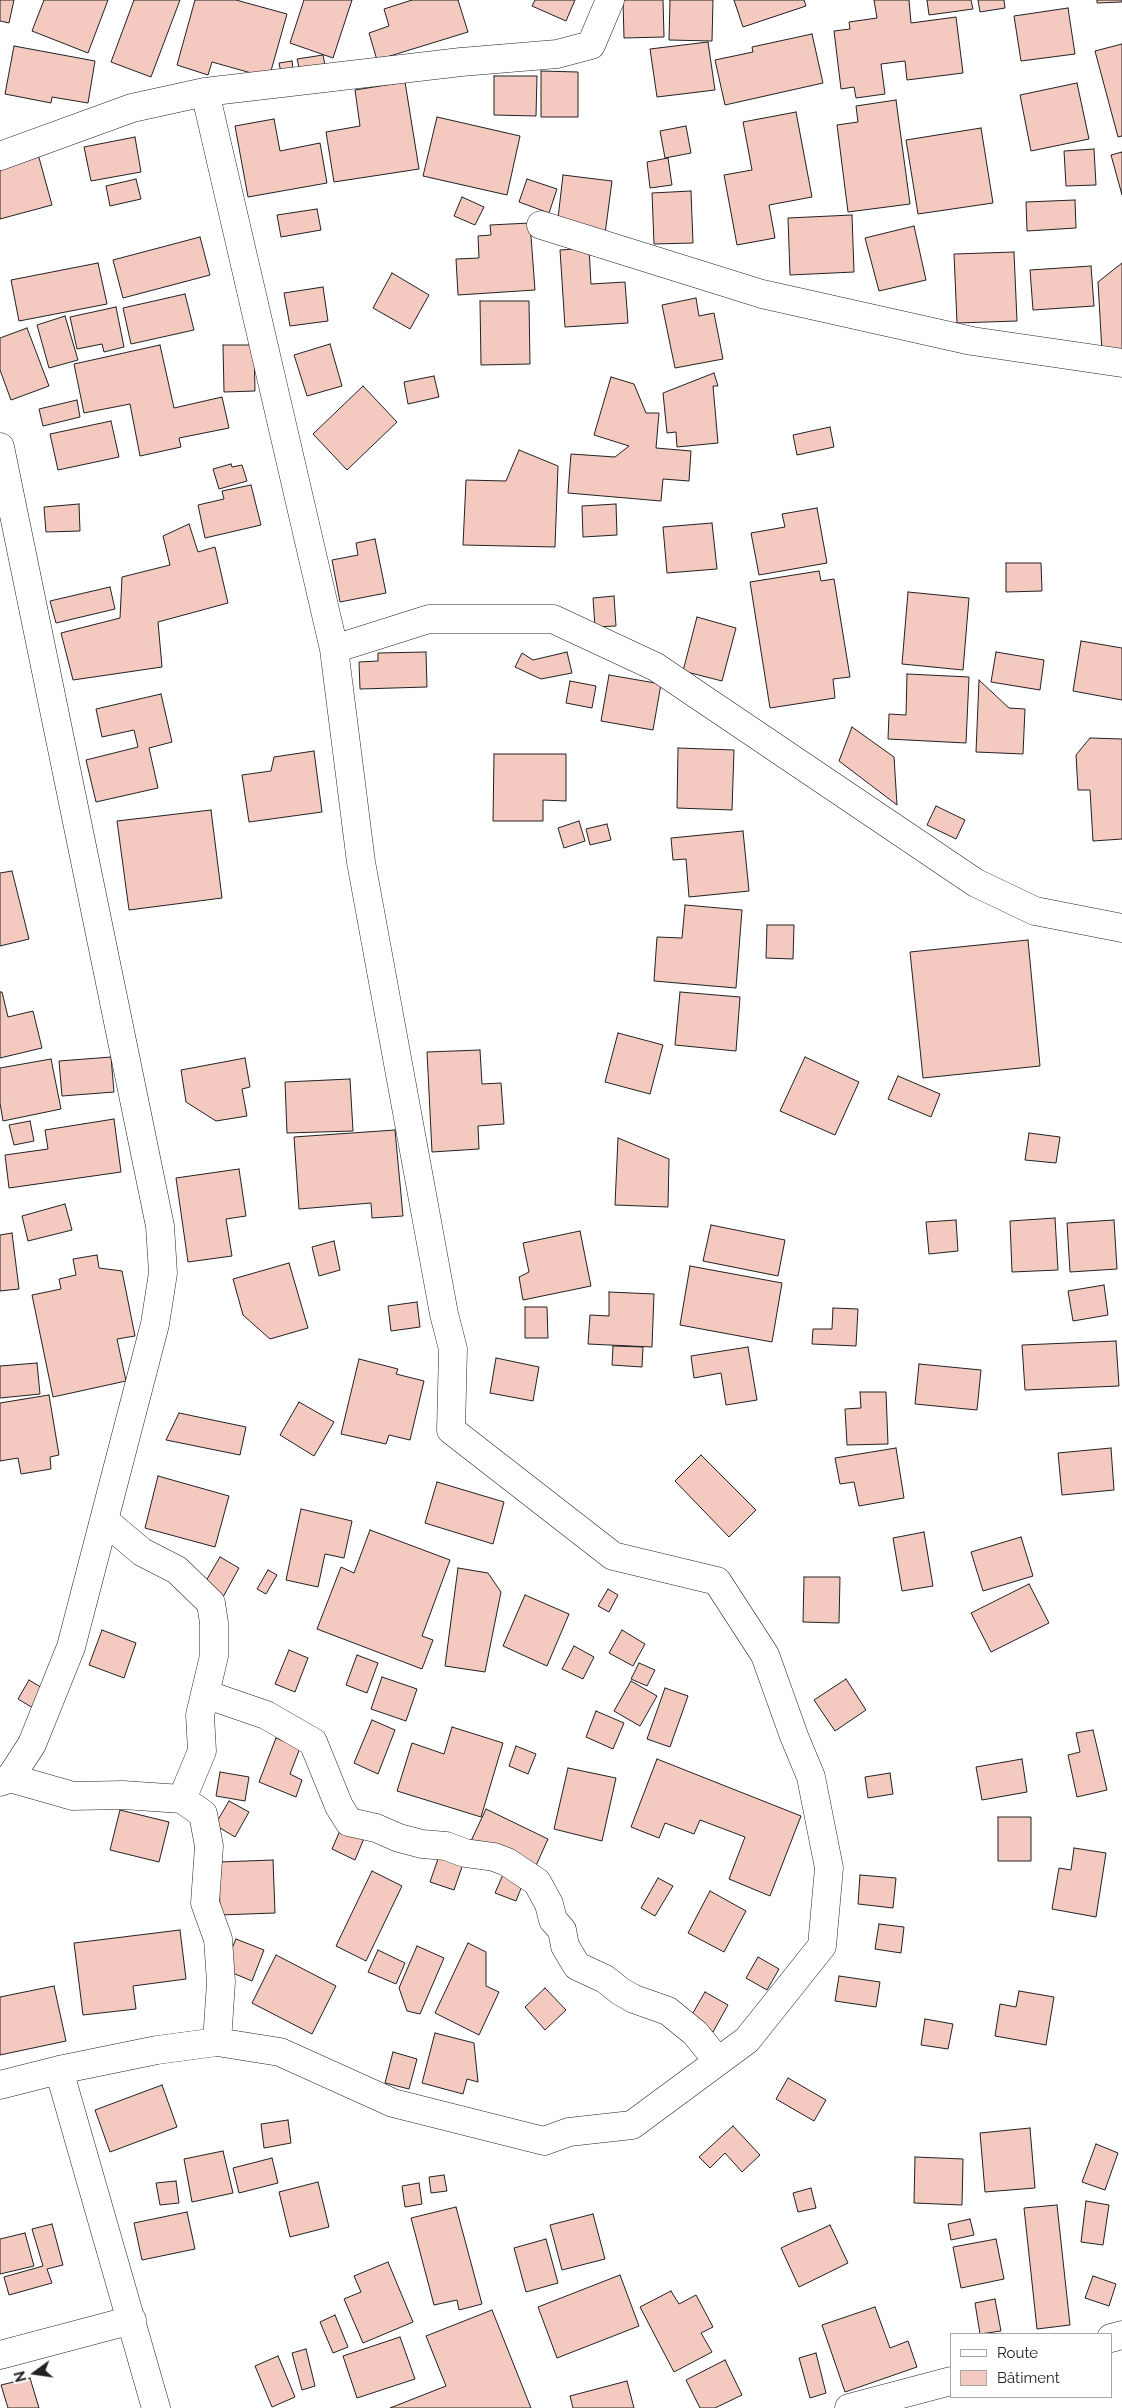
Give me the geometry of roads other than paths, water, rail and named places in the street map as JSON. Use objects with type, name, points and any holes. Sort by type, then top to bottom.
[{"type":"street","points":[[0,156],[132,108],[205,92],[461,62],[557,54],[591,45],[610,0]]},
{"type":"street","points":[[0,2085],[59,2070],[157,2050],[217,2042],[280,2052],[393,2103],[544,2141],[569,2132],[632,2125],[747,2040],[822,1946],[829,1868],[811,1777],[765,1655],[717,1581],[613,1556],[451,1430],[453,1349],[444,1314],[361,862],[334,649],[205,92]]},
{"type":"street","points":[[540,225],[762,294],[972,341],[1122,363]]},
{"type":"street","points":[[0,447],[160,1226],[162,1273],[155,1324],[71,1647],[32,1744],[5,1780],[73,1796],[123,1795],[182,1799],[203,1814],[209,1846],[205,1903],[218,1939],[221,1982],[217,2042]]},
{"type":"street","points":[[334,649],[429,618],[554,619],[656,667],[976,883],[1035,911],[1122,928]]},
{"type":"street","points":[[104,1520],[142,1552],[177,1570],[211,1603],[214,1623],[214,1656],[200,1714],[202,1751],[182,1799]]},
{"type":"street","points":[[205,1694],[266,1715],[313,1742],[339,1806],[349,1822],[376,1828],[399,1838],[422,1844],[446,1846],[465,1853],[494,1857],[507,1862],[537,1882],[549,1904],[553,1920],[562,1930],[565,1946],[577,1966],[605,1979],[634,1999],[668,2011],[695,2033],[718,2061]]},
{"type":"street","points":[[59,2070],[156,2408]]},
{"type":"street","points":[[0,2355],[132,2320]]},
{"type":"street","points":[[849,2408],[950,2381]]}]
